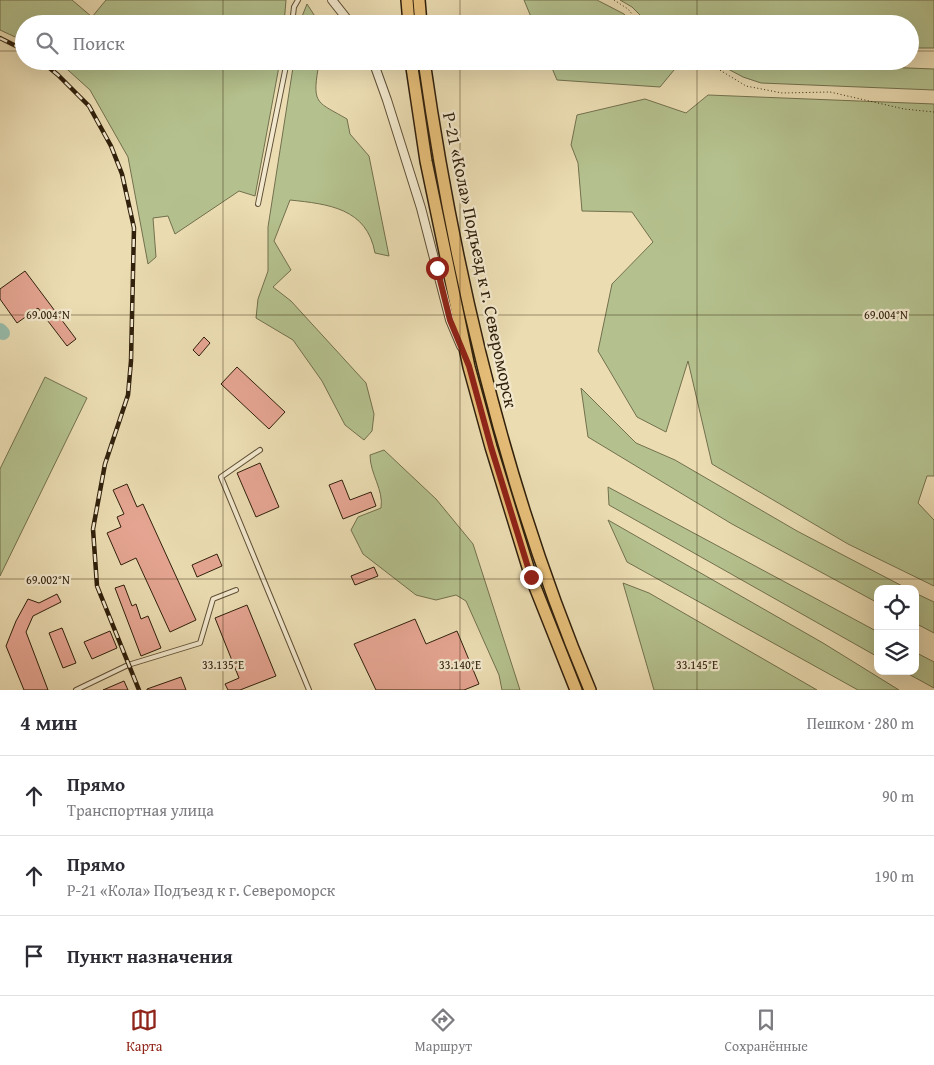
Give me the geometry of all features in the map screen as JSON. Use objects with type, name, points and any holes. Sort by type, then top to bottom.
[{"type":"main road","points":[[408,0],[409,15]]},
{"type":"main road","points":[[419,0],[420,15]]},
{"type":"main road","name":"Р-21 «Кола» Подъезд к г. Североморск","points":[[412,70],[426,161],[469,366],[491,447],[531,577],[576,690]]},
{"type":"main road","name":"Р-21 «Кола» Подъезд к г. Североморск","points":[[425,70],[435,140],[478,355],[502,444],[544,573],[590,690]]},
{"type":"street","points":[[332,0],[344,15]]},
{"type":"street","points":[[376,70],[421,208],[450,320],[469,366]]},
{"type":"lane","points":[[293,15],[294,7],[298,0]]},
{"type":"lane","points":[[258,204],[285,70]]},
{"type":"lane","points":[[260,450],[222,477],[309,690]]},
{"type":"lane","points":[[76,690],[128,665],[200,643],[214,599],[236,590]]},
{"type":"path","points":[[614,0],[628,9],[633,15]]},
{"type":"path","points":[[720,70],[746,86],[782,93],[830,92],[904,109],[934,112]]},
{"type":"green space","points":[[0,0],[72,0],[90,15],[15,15],[15,37],[0,30]]},
{"type":"green space","points":[[106,0],[286,0],[285,15],[94,15]]},
{"type":"green space","points":[[524,0],[597,0],[625,15],[530,15]]},
{"type":"green space","points":[[620,0],[934,0],[934,48],[919,48],[919,15],[640,15],[632,7]]},
{"type":"green space","points":[[307,4],[314,15],[303,15]]},
{"type":"green space","points":[[934,69],[934,90],[761,83],[730,70]]},
{"type":"green space","points":[[68,70],[278,70],[255,196],[239,191],[175,234],[168,216],[153,218],[156,257],[148,264],[128,157],[90,90]]},
{"type":"green space","points":[[293,70],[318,70],[316,90],[319,101],[347,119],[350,134],[369,156],[389,256],[375,253],[371,238],[364,226],[344,211],[318,204],[290,200],[274,241],[291,270],[273,287],[291,301],[366,383],[374,414],[372,431],[364,440],[345,425],[322,381],[293,340],[256,318],[258,299],[268,271],[268,227]]},
{"type":"green space","points":[[553,70],[674,70],[660,87],[557,80]]},
{"type":"green space","points":[[708,95],[934,104],[934,476],[927,476],[918,503],[934,520],[934,586],[848,544],[712,464],[688,361],[666,432],[637,417],[598,351],[612,284],[653,242],[632,212],[582,211],[578,163],[571,145],[577,115],[645,99],[686,113]]},
{"type":"green space","points":[[45,377],[87,398],[0,576],[0,469]]},
{"type":"green space","points":[[581,388],[636,443],[675,460],[797,531],[900,585],[874,585],[874,601],[732,524],[588,437]]},
{"type":"green space","points":[[384,450],[436,499],[473,544],[520,690],[502,690],[499,675],[466,601],[456,595],[436,600],[416,595],[363,554],[351,530],[358,517],[381,508],[381,495],[372,469],[370,455]]},
{"type":"green space","points":[[608,487],[874,630],[874,655],[609,505]]},
{"type":"green space","points":[[608,520],[823,643],[899,690],[858,690],[627,562]]},
{"type":"green space","points":[[623,583],[649,593],[817,690],[654,690]]},
{"type":"green space","points":[[919,595],[934,602],[934,633],[919,625]]},
{"type":"green space","points":[[919,654],[934,662],[934,688],[910,675],[919,675]]},
{"type":"building","points":[[25,271],[76,339],[67,346],[38,308],[17,323],[0,299],[0,289]]},
{"type":"building","points":[[204,337],[210,343],[199,356],[193,350]]},
{"type":"building","points":[[237,367],[285,412],[269,429],[221,384]]},
{"type":"building","points":[[260,463],[279,507],[256,517],[237,473]]},
{"type":"building","points":[[342,480],[350,500],[371,492],[376,506],[343,519],[329,485]]},
{"type":"building","points":[[127,484],[137,507],[143,504],[196,620],[170,632],[136,558],[121,565],[107,533],[121,527],[117,517],[124,514],[113,490]]},
{"type":"building","points":[[217,554],[222,566],[197,577],[192,565]]},
{"type":"building","points":[[374,567],[378,576],[355,585],[351,576]]},
{"type":"building","points":[[124,585],[132,606],[136,604],[141,619],[148,616],[161,648],[141,656],[115,588]]},
{"type":"building","points":[[57,594],[61,602],[33,616],[26,632],[48,690],[24,690],[6,646],[16,621],[28,599],[39,603]]},
{"type":"building","points":[[247,605],[276,676],[240,690],[228,690],[225,684],[239,678],[215,618]]},
{"type":"building","points":[[415,619],[426,644],[457,631],[479,684],[464,690],[376,690],[354,644]]},
{"type":"building","points":[[62,628],[76,663],[63,668],[49,633]]},
{"type":"building","points":[[110,631],[117,648],[92,659],[84,642]]},
{"type":"building","points":[[181,677],[186,690],[147,690],[147,689]]},
{"type":"building","points":[[124,681],[128,690],[103,690]]},
{"type":"waterway","points":[[0,330],[3,333]]},
{"type":"railway","points":[[0,38],[15,46]]},
{"type":"railway","points":[[52,70],[89,106],[111,146],[122,174],[134,228],[131,361],[128,395],[105,464],[93,529],[97,586],[139,690]]},
{"type":"route","points":[[437,268],[450,320],[469,366],[491,447],[531,577]]}]
